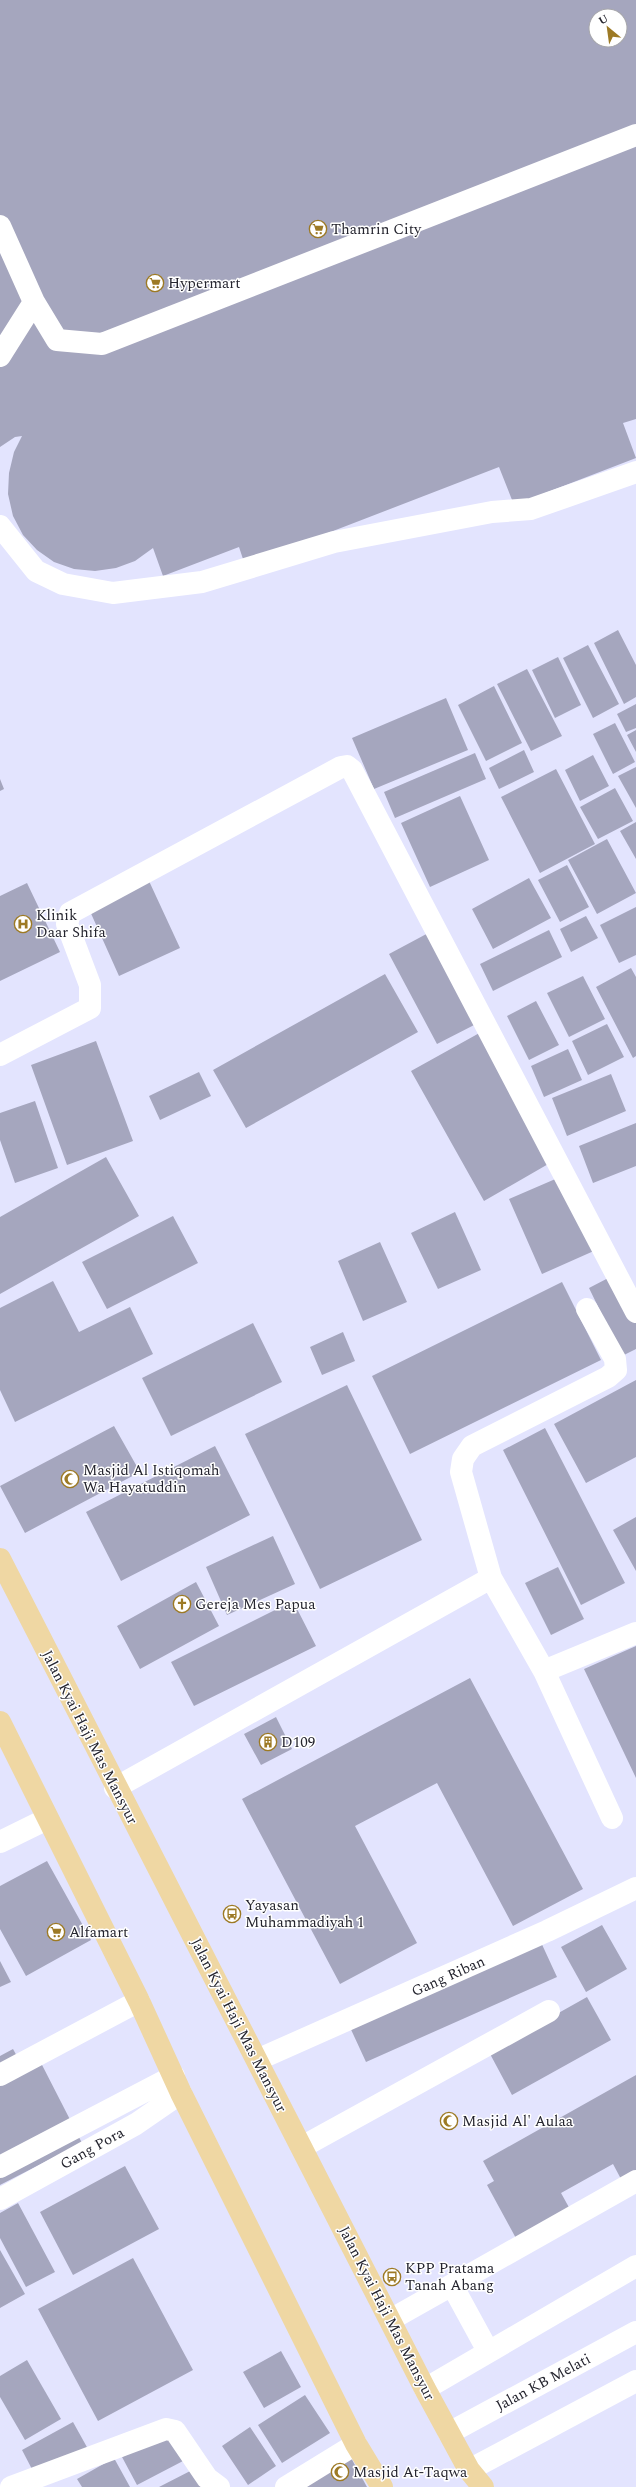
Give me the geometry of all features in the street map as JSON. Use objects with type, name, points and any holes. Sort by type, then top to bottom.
[{"type":"main road","name":"Jalan Kyai Haji Mas Mansyur","points":[[0,1559],[115,1788],[302,2147],[425,2389],[469,2470],[484,2487]]},
{"type":"main road","points":[[0,1722],[139,2001],[178,2084],[356,2444],[382,2487]]},
{"type":"street","points":[[0,226],[34,302],[57,340],[102,344],[636,134]]},
{"type":"street","points":[[0,356],[34,302]]},
{"type":"street","points":[[0,526],[36,571],[63,584],[113,594],[202,582],[334,542],[492,512],[531,510],[636,472]]},
{"type":"street","points":[[0,1055],[90,1008],[90,985],[67,924],[70,913],[334,770],[347,766],[352,770],[636,1312]]},
{"type":"street","points":[[587,1309],[615,1359],[616,1370],[608,1377],[472,1446],[463,1459],[461,1472],[491,1578],[544,1671],[612,1818]]},
{"type":"street","points":[[115,1788],[491,1578]]},
{"type":"street","points":[[544,1671],[636,1632]]},
{"type":"street","points":[[0,1842],[47,1818]]},
{"type":"street","name":"Gang Riban","points":[[257,2060],[512,1946],[636,1888]]},
{"type":"street","points":[[0,2075],[139,2001]]},
{"type":"street","points":[[302,2147],[549,2012]]},
{"type":"street","points":[[0,2167],[178,2084]]},
{"type":"street","name":"Gang Pora","points":[[0,2199],[136,2124],[178,2084]]},
{"type":"street","points":[[390,2320],[636,2181]]},
{"type":"street","points":[[425,2389],[636,2266]]},
{"type":"street","points":[[452,2285],[488,2351]]},
{"type":"street","name":"Jalan KB Melati","points":[[449,2433],[636,2332]]},
{"type":"street","points":[[469,2470],[636,2381]]},
{"type":"street","points":[[11,2487],[166,2429],[175,2431],[207,2478],[219,2487]]},
{"type":"street","points":[[286,2487],[356,2444]]},
{"type":"building","name":"Thamrin City","points":[[0,0],[636,0],[636,419],[623,423],[636,458],[514,505],[499,467],[245,565],[239,547],[163,576],[153,548],[135,561],[116,568],[95,571],[74,569],[54,562],[37,550],[23,535],[13,516],[8,494],[9,473],[14,452],[22,436],[15,437],[0,447]]},
{"type":"building","points":[[618,630],[636,665],[636,697],[624,704],[594,643]]},
{"type":"building","points":[[588,645],[619,704],[593,718],[563,658]]},
{"type":"building","points":[[558,657],[581,705],[555,718],[532,670]]},
{"type":"building","points":[[527,669],[562,736],[531,751],[497,684]]},
{"type":"building","points":[[494,686],[522,743],[486,761],[458,705]]},
{"type":"building","points":[[446,698],[468,750],[374,789],[352,738]]},
{"type":"building","points":[[636,704],[636,728],[626,732],[617,714]]},
{"type":"building","points":[[615,723],[635,762],[613,774],[593,734]]},
{"type":"building","points":[[636,730],[636,752],[627,735]]},
{"type":"building","points":[[524,750],[534,772],[499,789],[489,768]]},
{"type":"building","points":[[475,753],[486,779],[395,818],[384,792]]},
{"type":"building","points":[[593,755],[609,786],[580,801],[565,770]]},
{"type":"building","points":[[636,767],[636,808],[618,776]]},
{"type":"building","points":[[556,769],[595,844],[540,873],[501,797]]},
{"type":"building","points":[[0,779],[4,789],[0,791]]},
{"type":"building","points":[[615,788],[633,821],[598,839],[580,807]]},
{"type":"building","points":[[460,796],[489,860],[430,887],[401,823]]},
{"type":"building","points":[[636,822],[636,859],[620,831]]},
{"type":"building","points":[[607,839],[636,893],[597,914],[568,860]]},
{"type":"building","points":[[567,865],[589,907],[560,922],[538,880]]},
{"type":"building","points":[[529,878],[551,918],[493,949],[472,909]]},
{"type":"building","points":[[149,881],[180,948],[119,976],[89,909]]},
{"type":"building","name":"Klinik Daar Shifa","points":[[27,883],[60,952],[0,981],[0,896]]},
{"type":"building","points":[[636,907],[636,955],[619,963],[600,925]]},
{"type":"building","points":[[586,916],[598,938],[571,952],[560,929]]},
{"type":"building","points":[[549,930],[562,957],[493,991],[480,964]]},
{"type":"building","points":[[432,931],[480,1022],[437,1044],[389,954]]},
{"type":"building","points":[[631,968],[636,977],[636,1056],[633,1058],[596,987]]},
{"type":"building","points":[[385,974],[418,1032],[246,1128],[213,1070]]},
{"type":"building","points":[[583,976],[605,1019],[569,1037],[547,993]]},
{"type":"building","points":[[536,1001],[559,1045],[529,1060],[507,1016]]},
{"type":"building","points":[[607,1024],[624,1057],[588,1075],[572,1041]]},
{"type":"building","points":[[483,1031],[550,1163],[484,1201],[411,1071]]},
{"type":"building","points":[[96,1041],[133,1141],[67,1165],[31,1065]]},
{"type":"building","points":[[568,1049],[582,1080],[544,1097],[531,1066]]},
{"type":"building","points":[[199,1072],[211,1096],[160,1120],[149,1096]]},
{"type":"building","points":[[611,1074],[626,1111],[567,1136],[552,1098]]},
{"type":"building","points":[[35,1101],[58,1168],[15,1183],[0,1140],[0,1113]]},
{"type":"building","points":[[636,1123],[636,1166],[593,1183],[579,1146]]},
{"type":"building","points":[[106,1157],[139,1216],[0,1294],[0,1217]]},
{"type":"building","points":[[560,1177],[596,1250],[542,1274],[509,1199]]},
{"type":"building","points":[[455,1212],[481,1270],[438,1289],[411,1233]]},
{"type":"building","points":[[173,1216],[198,1263],[107,1309],[82,1262]]},
{"type":"building","points":[[380,1242],[407,1302],[363,1321],[338,1261]]},
{"type":"building","points":[[614,1275],[636,1321],[636,1349],[622,1356],[589,1288]]},
{"type":"building","points":[[53,1281],[79,1332],[130,1307],[153,1354],[15,1422],[0,1390],[0,1308]]},
{"type":"building","points":[[562,1282],[601,1360],[410,1454],[372,1376]]},
{"type":"building","points":[[253,1323],[282,1382],[171,1436],[142,1378]]},
{"type":"building","points":[[343,1332],[355,1361],[322,1375],[310,1347]]},
{"type":"building","points":[[636,1380],[636,1457],[586,1483],[554,1424]]},
{"type":"building","points":[[347,1385],[422,1540],[320,1589],[245,1434]]},
{"type":"building","name":"Masjid Al Istiqomah Wa Hayatuddin","points":[[114,1426],[140,1472],[25,1533],[0,1486]]},
{"type":"building","points":[[545,1428],[625,1583],[581,1605],[503,1450]]},
{"type":"building","points":[[215,1446],[250,1515],[121,1581],[86,1512]]},
{"type":"building","points":[[636,1517],[636,1571],[613,1530]]},
{"type":"building","points":[[273,1536],[295,1584],[227,1615],[206,1567]]},
{"type":"building","points":[[558,1567],[584,1619],[551,1635],[525,1583]]},
{"type":"building","name":"Gereja Mes Papua","points":[[196,1582],[219,1626],[140,1669],[117,1626]]},
{"type":"building","points":[[293,1601],[316,1646],[194,1706],[171,1662]]},
{"type":"building","points":[[636,1646],[636,1778],[584,1669]]},
{"type":"building","points":[[470,1678],[583,1889],[513,1926],[437,1783],[355,1826],[417,1943],[340,1984],[242,1799]]},
{"type":"building","name":"D109","points":[[276,1717],[292,1749],[261,1765],[244,1734]]},
{"type":"building","points":[[47,1861],[91,1940],[26,1976],[0,1929],[0,1886]]},
{"type":"building","points":[[602,1925],[627,1969],[586,1992],[561,1947]]},
{"type":"building","points":[[539,1938],[557,1977],[366,2062],[348,2023]]},
{"type":"building","points":[[0,1961],[11,1982],[0,1987]]},
{"type":"building","points":[[587,1997],[611,2040],[512,2095],[489,2052]]},
{"type":"building","points":[[13,2049],[24,2069],[40,2061],[82,2143],[0,2185],[0,2056]]},
{"type":"building","points":[[636,2075],[636,2170],[621,2179],[613,2164],[561,2193],[571,2211],[518,2242],[487,2185],[494,2181],[483,2161]]},
{"type":"building","points":[[125,2166],[159,2229],[73,2275],[40,2212]]},
{"type":"building","points":[[18,2203],[55,2272],[26,2287],[0,2238],[0,2213]]},
{"type":"building","points":[[0,2250],[25,2294],[0,2308]]},
{"type":"building","points":[[133,2258],[193,2370],[98,2421],[38,2309]]},
{"type":"building","points":[[281,2351],[301,2387],[264,2408],[243,2372]]},
{"type":"building","points":[[27,2360],[61,2419],[25,2440],[0,2397],[0,2376]]},
{"type":"building","points":[[305,2395],[330,2433],[282,2463],[258,2425]]},
{"type":"building","points":[[73,2422],[88,2449],[34,2473],[22,2450]]},
{"type":"building","points":[[250,2427],[276,2466],[248,2485],[222,2446]]},
{"type":"building","points":[[169,2433],[183,2461],[137,2485],[122,2457]]},
{"type":"building","name":"Masjid At-Taqwa","points":[[350,2456],[367,2487],[294,2487]]},
{"type":"building","points":[[114,2458],[130,2487],[82,2487],[77,2479]]},
{"type":"building","points":[[198,2467],[208,2487],[159,2487]]},
{"type":"place","name":"Thamrin City","points":[[318,229]]},
{"type":"place","name":"Hypermart","points":[[155,283]]},
{"type":"place","name":"Klinik Daar Shifa","points":[[23,924]]},
{"type":"place","name":"Masjid Al Istiqomah Wa Hayatuddin","points":[[70,1479]]},
{"type":"place","name":"Gereja Mes Papua","points":[[182,1604]]},
{"type":"place","name":"D109","points":[[268,1742]]},
{"type":"place","name":"Yayasan Muhammadiyah 1","points":[[232,1914]]},
{"type":"place","name":"Alfamart","points":[[56,1932]]},
{"type":"place","name":"Masjid Al' Aulaa","points":[[449,2121]]},
{"type":"place","name":"KPP Pratama Tanah Abang","points":[[392,2277]]},
{"type":"place","name":"Masjid At-Taqwa","points":[[340,2472]]}]
